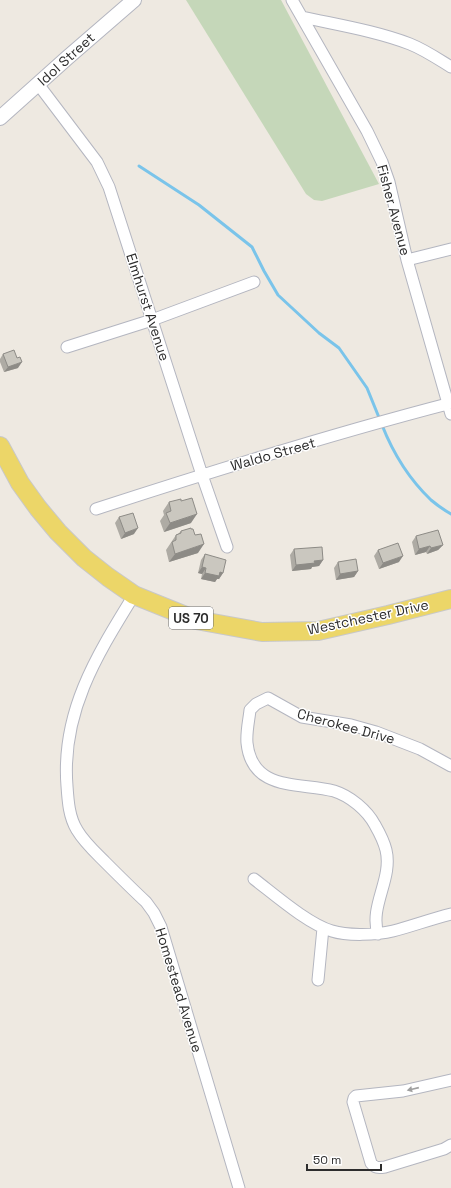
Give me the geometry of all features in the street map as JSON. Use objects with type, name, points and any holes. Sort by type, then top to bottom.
[{"type":"main road","name":"Westchester Drive","points":[[0,446],[20,483],[38,508],[58,532],[84,558],[134,595],[196,620],[262,632],[318,631],[451,599]]},
{"type":"street","name":"Idol Street","points":[[0,118],[134,0]]},
{"type":"street","name":"Fisher Avenue","points":[[292,0],[367,131],[382,162],[389,182],[408,260],[450,407]]},
{"type":"street","points":[[302,17],[388,37],[411,45],[451,67]]},
{"type":"street","name":"Elmhurst Avenue","points":[[38,84],[97,162],[109,186],[202,475],[227,547]]},
{"type":"street","points":[[408,260],[451,249]]},
{"type":"street","points":[[67,347],[152,320],[254,282]]},
{"type":"street","name":"Waldo Street","points":[[96,509],[202,475],[381,422],[450,407]]},
{"type":"street","name":"Homestead Avenue","points":[[134,595],[110,633],[92,667],[77,701],[68,739],[66,759],[66,779],[70,811],[76,829],[84,841],[146,902],[154,913],[161,927],[239,1188]]},
{"type":"street","name":"Cherokee Drive","points":[[378,934],[375,924],[377,906],[387,866],[386,850],[376,826],[368,813],[344,795],[302,785],[290,785],[278,782],[261,773],[254,763],[247,742],[250,710],[268,698],[272,699],[278,704],[302,717],[351,724],[376,732],[420,749],[451,766]]},
{"type":"street","points":[[254,879],[295,910],[323,928],[334,932],[378,934],[451,914]]},
{"type":"street","points":[[318,980],[323,928]]},
{"type":"street","points":[[451,1080],[403,1091],[356,1096],[353,1102],[371,1163],[374,1167],[384,1167],[444,1149],[451,1145]]},
{"type":"green space","points":[[186,0],[281,0],[379,184],[322,201],[314,200],[306,194]]},
{"type":"building","points":[[14,350],[17,358],[20,357],[22,362],[8,367],[3,354]]},
{"type":"building","points":[[192,498],[197,514],[170,523],[166,513],[171,511],[169,502]]},
{"type":"building","points":[[133,513],[138,528],[125,533],[119,517]]},
{"type":"building","points":[[191,528],[193,529],[195,535],[201,534],[204,544],[175,554],[172,542],[176,540],[176,535],[181,533],[181,531]]},
{"type":"building","points":[[438,530],[443,545],[419,549],[416,536]]},
{"type":"building","points":[[398,543],[403,556],[383,563],[378,550]]},
{"type":"building","points":[[322,547],[323,560],[314,561],[315,563],[296,565],[294,549]]},
{"type":"building","points":[[205,554],[226,560],[223,573],[220,572],[219,576],[205,573],[206,568],[202,567]]},
{"type":"building","points":[[356,559],[358,571],[340,574],[338,562]]},
{"type":"waterway","points":[[139,166],[199,205],[252,247],[278,295],[319,333],[339,348],[367,388],[380,420]]},
{"type":"waterway","points":[[382,425],[391,446],[402,465],[423,492],[431,500],[451,514]]}]
